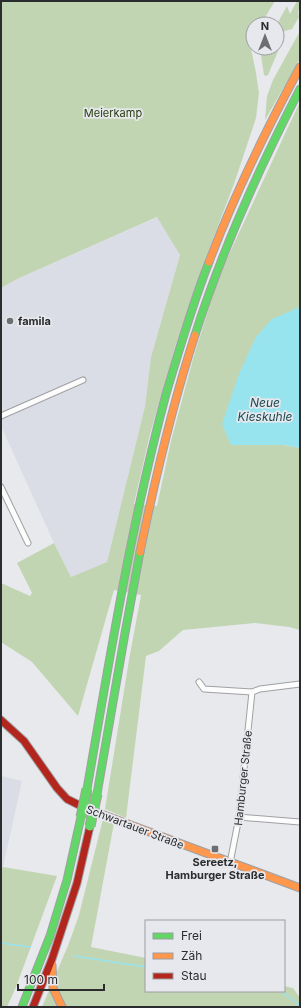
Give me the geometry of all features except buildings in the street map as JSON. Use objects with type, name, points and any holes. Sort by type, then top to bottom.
[{"type":"main road","points":[[22,1007],[50,936],[67,880],[87,789],[130,546],[154,437],[177,354],[205,271],[238,189],[276,111],[300,67]]},
{"type":"main road","points":[[33,1007],[52,959],[77,883],[97,794],[140,550],[165,440],[184,371],[230,235],[283,120],[300,89]]},
{"type":"main road","name":"Schwartauer Straße","points":[[1,720],[24,741],[43,770],[67,799],[84,808],[300,888]]},
{"type":"main road","points":[[52,959],[53,988],[62,1007]]},
{"type":"street","points":[[1,416],[83,380]]},
{"type":"street","points":[[1,487],[28,543]]},
{"type":"street","points":[[199,682],[204,689],[252,692],[260,689],[300,684]]},
{"type":"street","name":"Hamburger Straße","points":[[230,863],[240,817],[252,692]]},
{"type":"street","points":[[240,817],[300,822]]},
{"type":"shaded area","points":[[158,217],[180,255],[151,357],[145,406],[107,562],[71,577],[1,426],[1,288],[17,279]]},
{"type":"shaded area","points":[[1,776],[22,781],[3,867],[1,870]]},
{"type":"green space","name":"Meierkamp","points":[[1,1],[275,1],[266,16],[245,16],[245,56],[252,56],[259,93],[256,118],[234,184],[203,265],[175,347],[150,434],[134,504],[157,506],[171,441],[193,359],[218,278],[300,102],[300,307],[284,445],[300,448],[300,630],[289,627],[255,623],[183,630],[159,651],[146,656],[126,818],[105,809],[141,595],[114,590],[78,716],[32,662],[1,642],[1,583],[30,596],[32,593],[17,563],[54,543],[71,577],[107,562],[145,406],[151,357],[180,255],[157,217],[17,279],[1,288]]},
{"type":"green space","points":[[297,1],[300,1],[300,8],[298,12],[299,17],[292,29],[285,31],[285,16],[281,16],[287,6],[290,14]]},
{"type":"green space","points":[[300,31],[300,59],[265,120],[267,96],[273,80]]},
{"type":"green space","points":[[261,56],[276,56],[268,75],[264,75]]},
{"type":"green space","points":[[103,819],[114,823],[91,947],[145,958],[145,992],[285,992],[285,986],[293,988],[300,998],[300,1007],[42,1007],[79,915]]},
{"type":"green space","points":[[3,867],[57,876],[16,987],[7,1007],[1,1007],[1,870]]},
{"type":"water","name":"Neue Kieskuhle","points":[[300,307],[300,448],[284,445],[231,445],[222,424],[239,374],[256,337],[272,319]]},
{"type":"waterway","points":[[1,943],[30,947]]},
{"type":"waterway","points":[[74,956],[145,967]]},
{"type":"waterway","points":[[282,992],[298,1004],[299,1007]]},
{"type":"traffic: fast","points":[[195,335],[217,272],[242,210],[300,89]]},
{"type":"traffic: fast","points":[[87,789],[122,591],[142,492],[166,394],[191,311],[209,262]]},
{"type":"traffic: fast","points":[[97,794],[140,552]]},
{"type":"traffic: fast","points":[[81,817],[87,789]]},
{"type":"traffic: fast","points":[[90,826],[97,794]]},
{"type":"traffic: fast","points":[[22,1007],[50,936],[67,880],[81,817]]},
{"type":"traffic: slow","points":[[209,262],[251,163],[300,67]]},
{"type":"traffic: slow","points":[[140,552],[164,443],[195,335]]},
{"type":"traffic: slow","points":[[85,808],[300,888]]},
{"type":"traffic: slow","points":[[52,965],[53,988],[62,1007]]},
{"type":"traffic: jam","points":[[1,720],[24,741],[57,788],[67,799],[85,808]]},
{"type":"traffic: jam","points":[[33,1007],[52,959],[77,883],[90,826]]},
{"type":"place","name":"famila","points":[[10,321]]},
{"type":"place","name":"Sereetz, Hamburger Straße","points":[[215,849]]}]
